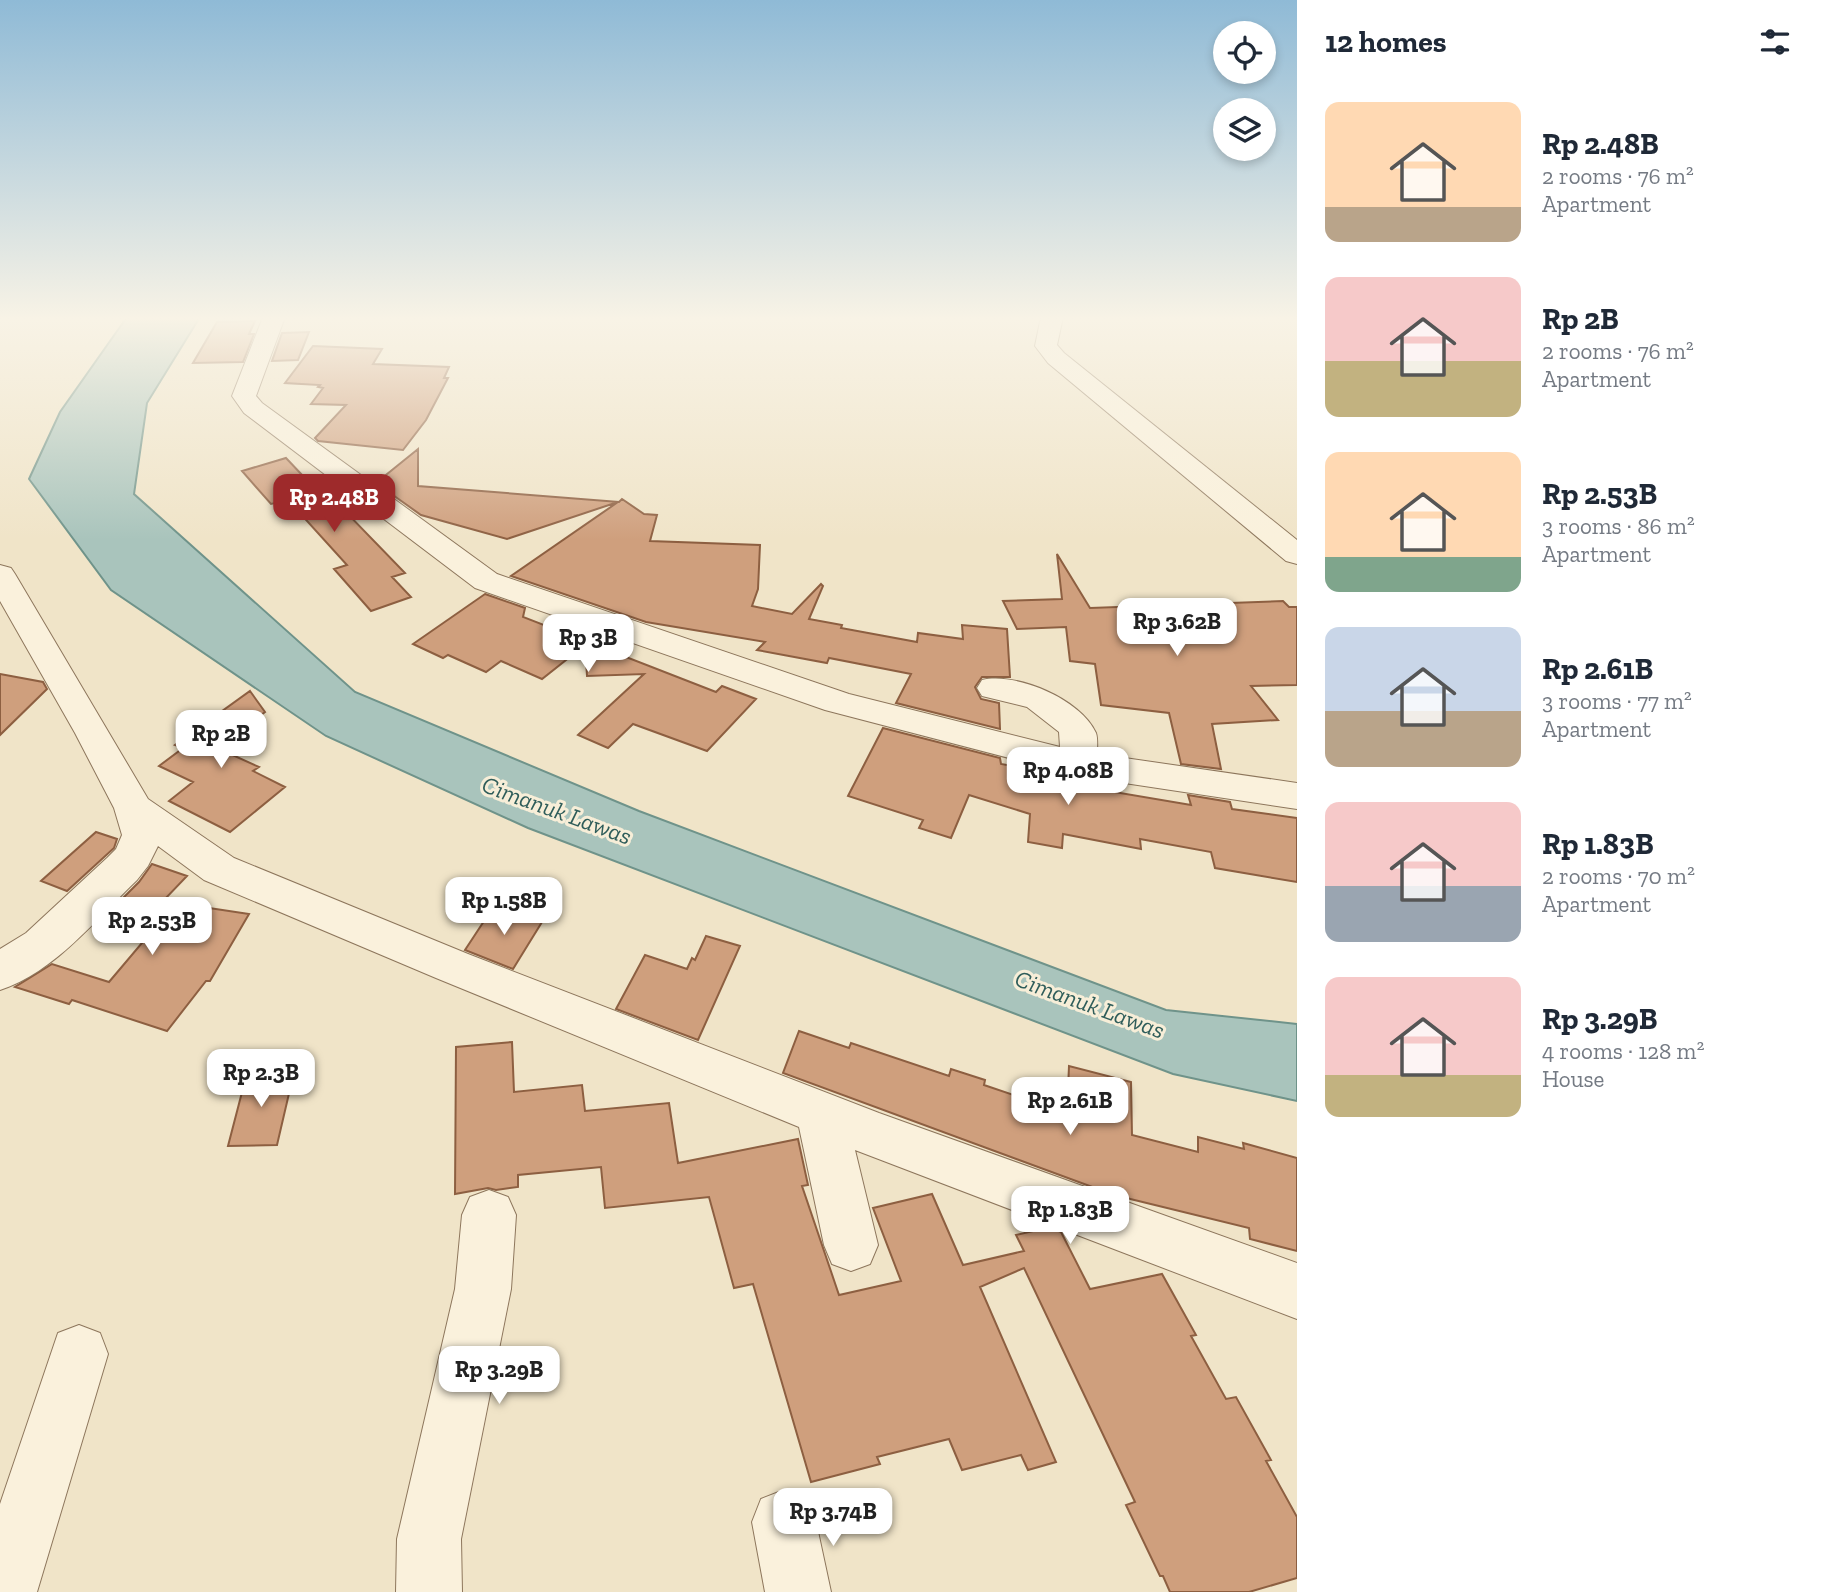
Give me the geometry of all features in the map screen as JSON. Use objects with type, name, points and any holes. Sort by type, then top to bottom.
[{"type":"street","points":[[246,391],[244,396],[254,408],[486,581],[836,702],[1078,764],[1297,796]]},
{"type":"street","points":[[1097,391],[1297,555]]},
{"type":"street","points":[[0,574],[93,733],[133,808],[142,835],[134,856],[41,945],[0,972]]},
{"type":"street","points":[[994,688],[1040,699],[1073,725],[1079,735],[1078,764]]},
{"type":"street","points":[[133,808],[219,869],[452,966],[821,1112],[1297,1291]]},
{"type":"street","points":[[821,1112],[851,1245]]},
{"type":"street","points":[[429,1592],[429,1539],[483,1289],[489,1215]]},
{"type":"street","points":[[4,1592],[79,1354]]},
{"type":"street","points":[[783,1522],[798,1592]]},
{"type":"water","name":"Cimanuk Lawas","points":[[75,391],[154,391],[147,403],[134,494],[355,692],[639,811],[1166,1010],[1297,1024],[1297,1101],[1173,1074],[528,828],[326,736],[111,590],[29,479],[60,412]]},
{"type":"building","points":[[321,391],[441,391],[426,420],[403,450],[318,441],[315,438],[346,405],[311,404]]},
{"type":"building","points":[[418,449],[418,486],[619,502],[622,499],[644,514],[657,515],[650,541],[760,545],[758,589],[752,606],[792,614],[821,584],[823,586],[809,619],[842,625],[841,628],[917,642],[918,633],[963,639],[962,625],[1007,629],[1010,677],[982,677],[975,687],[981,699],[999,703],[1000,729],[896,703],[911,674],[829,658],[827,663],[757,650],[765,642],[646,622],[511,576],[618,502],[507,539],[421,515],[376,483]]},
{"type":"building","points":[[286,458],[339,514],[344,510],[405,573],[392,577],[411,597],[371,611],[334,569],[347,565],[288,500],[271,504],[242,471]]},
{"type":"building","points":[[1057,554],[1090,608],[1283,601],[1289,607],[1297,607],[1297,685],[1251,686],[1278,720],[1212,724],[1221,769],[1181,764],[1169,713],[1101,705],[1095,664],[1070,661],[1066,627],[1017,629],[1003,601],[1062,599]]},
{"type":"building","points":[[485,594],[525,608],[523,617],[716,692],[722,686],[756,699],[707,751],[633,724],[608,748],[578,735],[644,674],[587,676],[585,645],[542,679],[501,661],[486,672],[448,655],[443,658],[413,644]]},
{"type":"building","points":[[0,674],[43,682],[47,689],[0,735]]},
{"type":"building","points":[[250,691],[265,712],[217,748],[259,767],[253,771],[285,787],[230,832],[169,801],[193,782],[159,766],[183,748],[175,745]]},
{"type":"building","points":[[883,728],[1000,758],[1001,764],[1056,774],[1055,782],[1191,805],[1188,795],[1230,802],[1232,809],[1297,818],[1297,882],[1215,868],[1211,852],[1140,839],[1141,849],[1063,834],[1062,848],[1028,842],[1030,814],[969,795],[951,838],[919,828],[923,820],[848,796]]},
{"type":"building","points":[[96,832],[117,839],[114,848],[67,891],[41,881]]},
{"type":"building","points":[[152,864],[187,876],[163,901],[249,914],[210,981],[206,981],[167,1031],[72,1000],[69,1004],[15,987],[52,964],[109,982],[153,930],[108,913],[139,882]]},
{"type":"building","points":[[494,906],[542,922],[513,969],[465,950]]},
{"type":"building","points":[[706,936],[740,946],[698,1040],[616,1009],[645,955],[687,969],[692,958],[695,960]]},
{"type":"building","points":[[799,1031],[849,1048],[851,1043],[949,1076],[951,1069],[985,1080],[984,1085],[1067,1113],[1069,1066],[1131,1082],[1132,1135],[1198,1152],[1198,1137],[1244,1149],[1243,1143],[1297,1158],[1297,1251],[1250,1239],[1249,1228],[1114,1195],[783,1073]]},
{"type":"building","points":[[512,1042],[514,1092],[582,1085],[585,1111],[669,1103],[678,1163],[798,1139],[808,1185],[802,1186],[839,1295],[901,1281],[873,1208],[932,1194],[963,1265],[1024,1251],[1016,1235],[1050,1227],[1061,1232],[1090,1289],[1162,1274],[1196,1335],[1191,1336],[1226,1399],[1236,1397],[1271,1460],[1266,1461],[1297,1517],[1297,1578],[1249,1592],[1170,1592],[1126,1505],[1135,1502],[1024,1268],[980,1287],[1056,1462],[1028,1470],[1021,1455],[962,1470],[949,1439],[877,1457],[880,1464],[811,1482],[753,1284],[734,1288],[709,1197],[605,1208],[601,1167],[518,1175],[518,1187],[496,1190],[488,1188],[455,1194],[456,1047]]},
{"type":"building","points":[[294,1072],[277,1145],[228,1146],[247,1073]]}]
